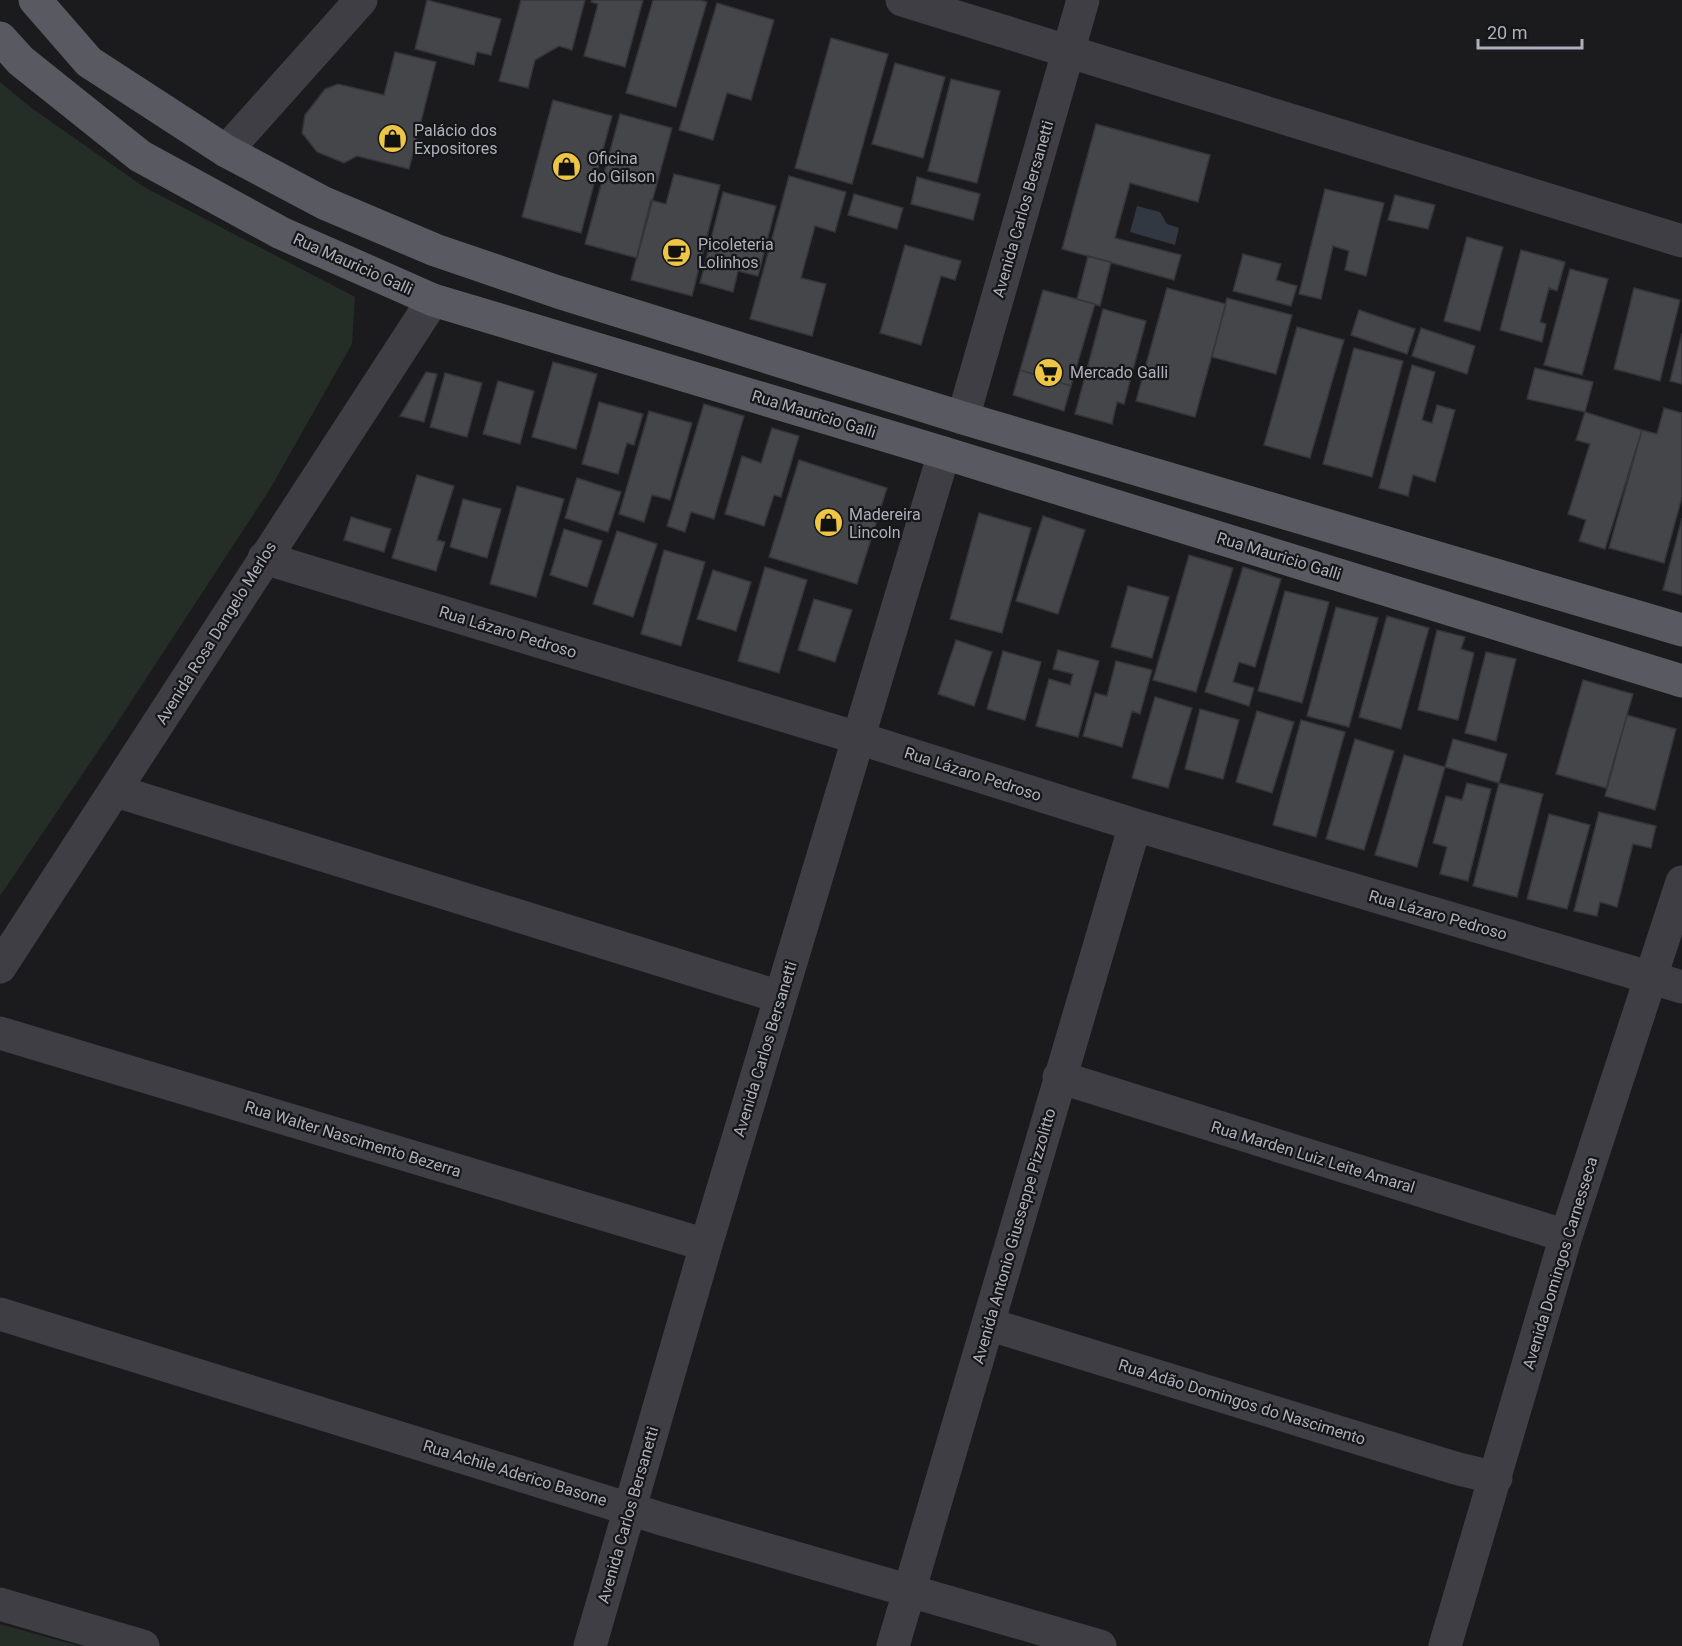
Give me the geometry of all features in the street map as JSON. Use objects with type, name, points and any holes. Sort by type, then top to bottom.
[{"type":"main road","points":[[35,0],[90,62],[225,151],[324,203],[435,249],[569,296],[963,417],[1682,630]]},
{"type":"main road","name":"Rua Mauricio Galli","points":[[0,38],[21,62],[140,156],[281,233],[433,300],[944,453],[1682,681]]},
{"type":"street","points":[[225,151],[361,0]]},
{"type":"street","points":[[902,0],[1682,241]]},
{"type":"street","name":"Avenida Carlos Bersanetti","points":[[963,417],[1083,0]]},
{"type":"street","name":"Avenida Rosa Dangelo Merlos","points":[[0,967],[433,300]]},
{"type":"street","name":"Avenida Carlos Bersanetti","points":[[590,1646],[706,1245],[944,453]]},
{"type":"street","name":"Rua Lázaro Pedroso","points":[[264,558],[858,738],[1135,825],[1682,987]]},
{"type":"street","points":[[116,791],[780,997]]},
{"type":"street","name":"Avenida Antonio Giusseppe Pizzolitto","points":[[892,1646],[1135,825]]},
{"type":"street","name":"Avenida Domingos Carnesseca","points":[[1445,1646],[1566,1236],[1682,882]]},
{"type":"street","name":"Rua Walter Nascimento Bezerra","points":[[0,1033],[706,1245]]},
{"type":"street","name":"Rua Marden Luiz Leite Amaral","points":[[1059,1077],[1566,1236]]},
{"type":"street","name":"Rua Achile Aderico Basone","points":[[0,1314],[631,1509],[1100,1646]]},
{"type":"street","name":"Rua Adão Domingos do Nascimento","points":[[988,1324],[1455,1468],[1496,1478]]},
{"type":"street","points":[[0,1604],[143,1646]]},
{"type":"shaded area","points":[[0,82],[33,109],[144,187],[355,297],[352,344],[270,489],[115,726],[0,896]]},
{"type":"shaded area","points":[[1137,206],[1160,212],[1167,224],[1179,228],[1175,245],[1130,232]]},
{"type":"shaded area","points":[[0,1624],[79,1646],[0,1646]]},
{"type":"building","points":[[427,0],[501,19],[491,55],[477,52],[474,65],[415,49]]},
{"type":"building","points":[[521,0],[585,0],[572,50],[559,46],[535,60],[528,88],[499,81]]},
{"type":"building","points":[[592,0],[643,0],[625,67],[584,56],[598,4],[591,2]]},
{"type":"building","points":[[653,0],[707,2],[676,107],[626,93]]},
{"type":"building","points":[[717,3],[774,20],[751,100],[727,93],[713,140],[679,130]]},
{"type":"building","points":[[831,38],[888,54],[852,184],[795,168]]},
{"type":"building","points":[[395,52],[436,62],[409,169],[357,156],[344,163],[317,152],[302,133],[305,115],[325,89],[338,84],[384,95]]},
{"type":"building","points":[[895,63],[945,77],[923,158],[872,144]]},
{"type":"building","points":[[951,79],[1000,91],[977,183],[928,171]]},
{"type":"building","name":"Oficina do Gilson","points":[[553,100],[612,116],[581,233],[522,217]]},
{"type":"building","points":[[620,114],[672,128],[637,258],[585,244]]},
{"type":"building","points":[[1096,124],[1210,155],[1198,202],[1130,183],[1115,238],[1181,255],[1174,280],[1062,249]]},
{"type":"building","points":[[674,174],[720,185],[692,296],[631,280],[651,200],[666,204]]},
{"type":"building","points":[[789,176],[846,192],[835,232],[815,226],[801,278],[826,284],[812,336],[750,319]]},
{"type":"building","points":[[917,177],[980,194],[973,220],[911,204]]},
{"type":"building","points":[[1325,189],[1384,203],[1366,276],[1345,270],[1349,251],[1333,246],[1321,299],[1299,294]]},
{"type":"building","points":[[723,192],[776,206],[758,276],[738,271],[733,292],[700,283]]},
{"type":"building","points":[[854,194],[903,208],[897,229],[848,215]]},
{"type":"building","points":[[1395,195],[1435,205],[1428,229],[1388,220]]},
{"type":"building","points":[[1467,237],[1503,247],[1480,331],[1444,321]]},
{"type":"building","points":[[905,245],[961,261],[955,280],[941,276],[921,345],[880,333]]},
{"type":"building","points":[[1521,250],[1565,262],[1557,291],[1549,288],[1540,322],[1546,324],[1542,342],[1500,330]]},
{"type":"building","points":[[1243,254],[1281,264],[1276,280],[1297,286],[1291,306],[1233,291]]},
{"type":"building","points":[[1088,256],[1111,262],[1100,306],[1077,299]]},
{"type":"building","points":[[1570,269],[1608,279],[1582,375],[1544,365]]},
{"type":"building","points":[[1167,288],[1226,304],[1195,417],[1136,401]]},
{"type":"building","points":[[1634,288],[1680,300],[1660,381],[1614,369]]},
{"type":"building","points":[[1043,290],[1095,304],[1071,386],[1020,370]]},
{"type":"building","points":[[1227,298],[1292,315],[1276,374],[1212,357]]},
{"type":"building","points":[[1103,309],[1146,321],[1124,404],[1117,402],[1112,424],[1075,414]]},
{"type":"building","points":[[1359,310],[1415,329],[1407,354],[1351,335]]},
{"type":"building","points":[[1297,327],[1344,340],[1310,458],[1264,445]]},
{"type":"building","points":[[1421,328],[1475,346],[1467,374],[1412,356]]},
{"type":"building","points":[[1682,333],[1682,384],[1670,381]]},
{"type":"building","points":[[1354,348],[1403,361],[1372,477],[1323,464]]},
{"type":"building","points":[[553,362],[597,374],[576,449],[532,437]]},
{"type":"building","points":[[1412,365],[1435,372],[1422,420],[1432,423],[1437,405],[1455,410],[1435,482],[1413,475],[1408,496],[1379,488]]},
{"type":"building","points":[[1535,368],[1593,382],[1585,412],[1527,399]]},
{"type":"building","points":[[1020,370],[1071,386],[1064,411],[1013,395]]},
{"type":"building","points":[[426,372],[437,374],[424,422],[400,416]]},
{"type":"building","points":[[445,373],[482,383],[467,437],[430,427]]},
{"type":"building","points":[[498,381],[534,391],[520,444],[483,434]]},
{"type":"building","points":[[599,402],[643,414],[634,445],[627,443],[618,474],[582,464]]},
{"type":"building","points":[[704,404],[744,416],[714,519],[691,512],[685,532],[667,526]]},
{"type":"building","points":[[1664,408],[1682,413],[1682,497],[1664,563],[1609,548],[1642,430],[1657,434]]},
{"type":"building","points":[[649,411],[692,423],[670,500],[652,495],[644,522],[619,514]]},
{"type":"building","points":[[1585,412],[1642,430],[1605,549],[1579,541],[1586,520],[1568,514],[1590,444],[1576,440]]},
{"type":"building","points":[[772,428],[799,436],[781,497],[774,495],[764,526],[725,514],[742,456],[761,463]]},
{"type":"building","name":"Madereira Lincoln","points":[[799,460],[887,488],[857,584],[769,557]]},
{"type":"building","points":[[417,475],[454,486],[437,540],[445,542],[436,571],[392,558]]},
{"type":"building","points":[[577,478],[621,492],[608,532],[565,518]]},
{"type":"building","points":[[517,486],[564,499],[536,597],[490,584]]},
{"type":"building","points":[[463,499],[501,509],[487,558],[450,547]]},
{"type":"building","points":[[979,513],[1031,528],[1002,633],[950,619]]},
{"type":"building","points":[[1043,516],[1085,530],[1058,614],[1016,601]]},
{"type":"building","points":[[351,517],[391,529],[384,552],[344,540]]},
{"type":"building","points":[[1682,518],[1682,595],[1663,590]]},
{"type":"building","points":[[564,529],[602,541],[587,587],[550,575]]},
{"type":"building","points":[[617,531],[657,544],[633,617],[593,604]]},
{"type":"building","points":[[664,550],[705,562],[681,646],[641,634]]},
{"type":"building","points":[[1189,555],[1233,568],[1196,692],[1153,680]]},
{"type":"building","points":[[765,567],[807,580],[779,673],[738,661]]},
{"type":"building","points":[[1243,567],[1281,579],[1255,667],[1239,662],[1233,682],[1254,688],[1249,706],[1205,692]]},
{"type":"building","points":[[713,570],[751,582],[736,631],[697,619]]},
{"type":"building","points":[[1128,586],[1169,597],[1152,658],[1111,647]]},
{"type":"building","points":[[1285,591],[1329,602],[1302,703],[1258,691]]},
{"type":"building","points":[[814,599],[852,610],[835,662],[798,650]]},
{"type":"building","points":[[1336,607],[1378,618],[1349,727],[1307,716]]},
{"type":"building","points":[[1387,616],[1429,628],[1401,729],[1359,717]]},
{"type":"building","points":[[1437,630],[1465,637],[1461,649],[1474,653],[1458,720],[1418,710]]},
{"type":"building","points":[[956,640],[992,652],[974,706],[938,694]]},
{"type":"building","points":[[1058,650],[1099,661],[1078,737],[1036,726],[1049,679],[1070,685],[1073,674],[1053,669]]},
{"type":"building","points":[[1003,651],[1041,662],[1025,720],[987,709]]},
{"type":"building","points":[[1486,652],[1516,659],[1496,741],[1465,733]]},
{"type":"building","points":[[1116,661],[1152,670],[1140,714],[1132,711],[1122,747],[1083,736],[1095,693],[1107,696]]},
{"type":"building","points":[[1583,680],[1633,694],[1606,788],[1556,774]]},
{"type":"building","points":[[1155,697],[1192,708],[1168,788],[1132,778]]},
{"type":"building","points":[[1200,709],[1239,720],[1223,779],[1185,769]]},
{"type":"building","points":[[1257,711],[1294,722],[1272,793],[1236,782]]},
{"type":"building","points":[[1627,715],[1676,729],[1655,810],[1605,796]]},
{"type":"building","points":[[1301,720],[1345,732],[1316,837],[1273,825]]},
{"type":"building","points":[[1355,739],[1394,751],[1364,850],[1326,839]]},
{"type":"building","points":[[1453,739],[1507,754],[1499,783],[1445,767]]},
{"type":"building","points":[[1404,755],[1445,767],[1417,867],[1375,855]]},
{"type":"building","points":[[1467,783],[1491,789],[1468,881],[1440,874],[1447,847],[1433,843],[1446,796],[1462,800]]},
{"type":"building","points":[[1499,783],[1543,794],[1517,897],[1473,886]]},
{"type":"building","points":[[1599,812],[1656,826],[1651,848],[1633,844],[1617,907],[1600,902],[1597,916],[1574,911]]},
{"type":"building","points":[[1549,814],[1590,825],[1567,909],[1527,899]]},
{"type":"place","name":"Palácio dos Expositores","points":[[393,139]]},
{"type":"place","name":"Oficina do Gilson","points":[[567,167]]},
{"type":"place","name":"Picoleteria Lolinhos","points":[[677,253]]},
{"type":"place","name":"Mercado Galli","points":[[1049,372]]},
{"type":"place","name":"Madereira Lincoln","points":[[828,523]]}]
